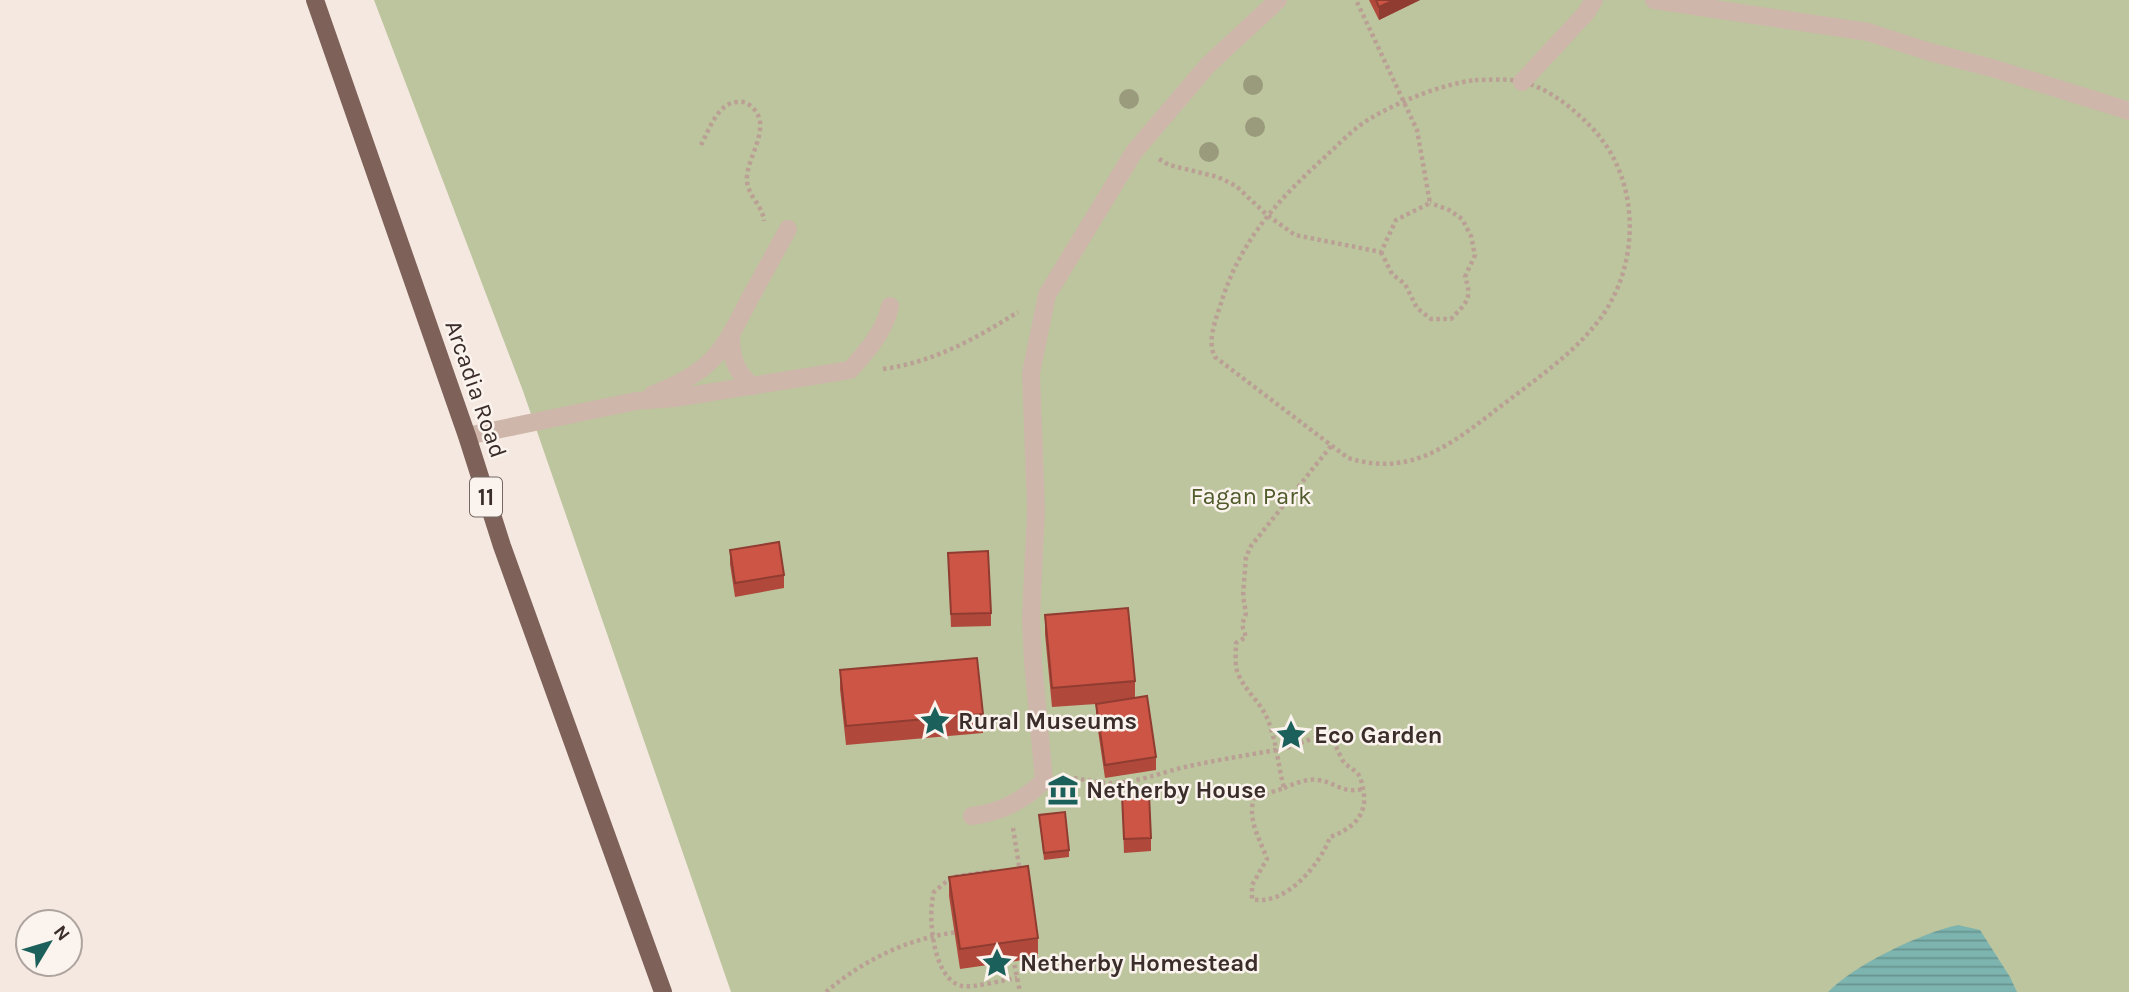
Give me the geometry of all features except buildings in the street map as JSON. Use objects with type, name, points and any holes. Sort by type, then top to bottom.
[{"type":"main road","name":"Arcadia Road","points":[[315,0],[467,436],[502,546],[663,992]]},
{"type":"lane","points":[[972,816],[991,814],[1010,807],[1044,781],[1032,639],[1036,509],[1031,373],[1047,295],[1134,152],[1208,65],[1278,0]]},
{"type":"lane","points":[[1522,82],[1586,13],[1594,0]]},
{"type":"lane","points":[[1654,0],[1868,32],[2129,111]]},
{"type":"lane","points":[[636,401],[671,387],[704,368],[716,355],[731,334],[788,229]]},
{"type":"lane","points":[[467,436],[636,401],[675,398],[850,370],[868,350],[887,320],[890,306]]},
{"type":"lane","points":[[731,334],[731,351],[735,366],[744,380],[753,386]]},
{"type":"path","points":[[1356,0],[1417,130],[1430,203]]},
{"type":"path","points":[[1491,80],[1522,82],[1566,103],[1601,137],[1617,165],[1626,195],[1631,232],[1625,265],[1610,304],[1585,338],[1558,362],[1466,432],[1433,453],[1416,461],[1397,465],[1365,464],[1348,458],[1219,360],[1212,351],[1214,326],[1228,281],[1250,238],[1267,215],[1299,181],[1369,119],[1406,102],[1460,83],[1491,80]]},
{"type":"path","points":[[701,145],[716,116],[728,104],[747,103],[755,111],[760,120],[759,132],[747,183],[761,210],[764,224]]},
{"type":"path","points":[[1134,152],[1153,156],[1170,165],[1218,177],[1236,186],[1267,215],[1295,235],[1381,252]]},
{"type":"path","points":[[1430,203],[1449,210],[1462,219],[1471,236],[1475,255],[1465,276],[1470,290],[1468,301],[1451,319],[1432,320],[1417,308],[1405,284],[1392,274],[1381,252],[1396,220],[1430,203]]},
{"type":"path","points":[[850,370],[871,371],[927,360],[976,338],[1047,295]]},
{"type":"path","points":[[1284,788],[1278,769],[1278,750],[1261,705],[1239,677],[1237,670],[1236,643],[1246,637],[1242,625],[1246,613],[1243,596],[1246,557],[1251,546],[1331,446]]},
{"type":"path","points":[[1044,781],[1063,778],[1109,783],[1145,779],[1204,763],[1292,747],[1306,740],[1327,736],[1333,740],[1342,761],[1357,772],[1363,789],[1365,803],[1355,823],[1349,829],[1330,837],[1321,856],[1293,886],[1277,899],[1259,901],[1252,900],[1252,885],[1267,859],[1254,827],[1251,807],[1254,798],[1313,780],[1321,780],[1339,789],[1363,789]]},
{"type":"path","points":[[1010,807],[1020,877]]},
{"type":"path","points":[[1006,870],[1019,869]]},
{"type":"path","points":[[994,871],[952,877],[934,892],[931,901],[934,935],[942,970],[953,982],[964,986],[1017,978]]},
{"type":"path","points":[[826,992],[874,958],[899,946],[934,935],[957,932]]},
{"type":"path","points":[[1013,958],[1020,992]]},
{"type":"green space","name":"Fagan Park","points":[[374,0],[2129,0],[2129,992],[731,992],[523,391]]},
{"type":"water","points":[[1958,925],[1980,930],[2017,992],[1828,992],[1854,971],[1889,951]]},
{"type":"place","name":"Rural Museums","points":[[935,721]]},
{"type":"place","name":"Eco Garden","points":[[1291,735]]},
{"type":"place","name":"Netherby House","points":[[1063,790]]},
{"type":"place","name":"Netherby Homestead","points":[[997,963]]}]
